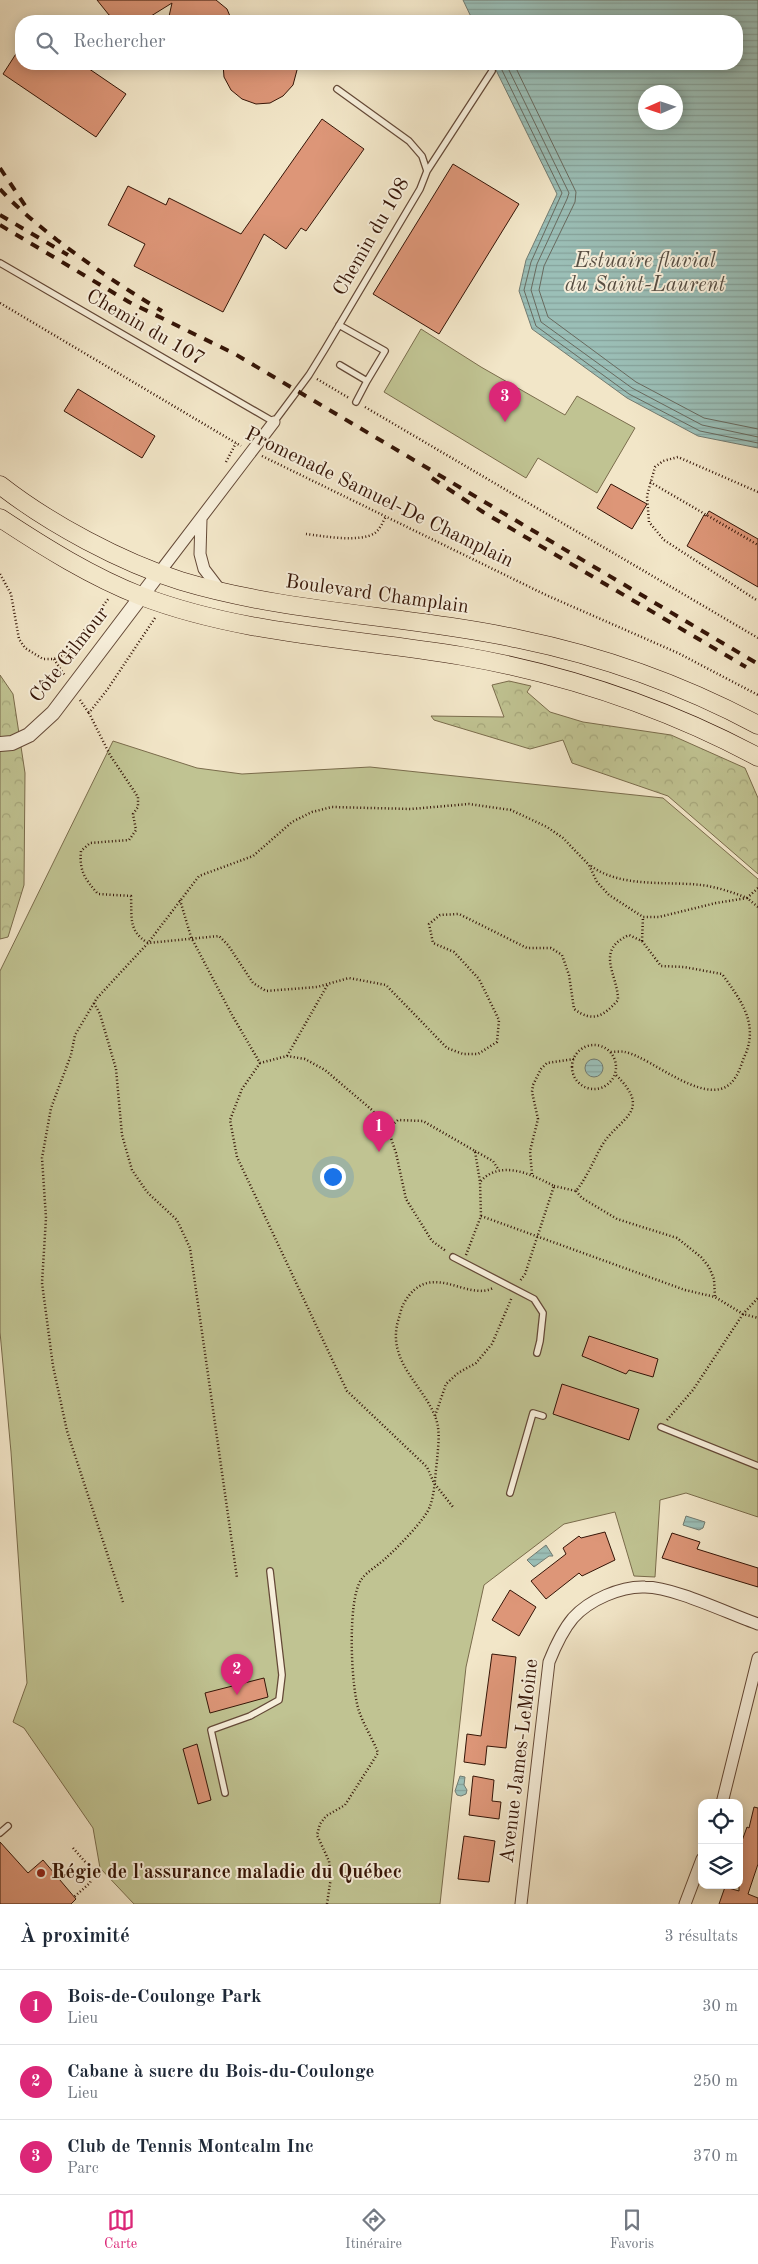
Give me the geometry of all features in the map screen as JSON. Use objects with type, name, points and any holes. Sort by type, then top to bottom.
[{"type":"main road","name":"Boulevard Champlain","points":[[0,485],[24,503],[68,529],[123,558],[181,581],[305,607],[458,628],[558,648],[646,675],[718,704],[758,725]]},
{"type":"main road","points":[[0,518],[136,602],[176,608],[236,623],[462,656],[531,670],[589,686],[689,723],[758,757]]},
{"type":"street","points":[[159,573],[274,422]]},
{"type":"street","points":[[201,519],[200,554],[204,569],[220,590]]},
{"type":"street","name":"Côte Gilmour","points":[[0,744],[12,743],[29,735],[53,713],[159,573]]},
{"type":"street","name":"Avenue James-LeMoine","points":[[521,1904],[549,1662],[558,1641],[573,1618],[589,1605],[615,1592],[645,1587],[669,1592],[758,1624]]},
{"type":"street","points":[[723,1799],[758,1658]]},
{"type":"street","points":[[685,1904],[698,1870]]},
{"type":"lane","points":[[427,171],[492,71]]},
{"type":"lane","name":"Chemin du 108","points":[[274,422],[309,374],[339,325],[420,189],[427,171],[422,156],[409,141],[337,90]]},
{"type":"lane","name":"Chemin du 107","points":[[0,263],[274,422]]},
{"type":"lane","points":[[339,325],[385,351],[356,402]]},
{"type":"lane","points":[[340,365],[367,381]]},
{"type":"lane","points":[[453,1257],[534,1299],[543,1313],[540,1342],[536,1353]]},
{"type":"lane","points":[[510,1493],[533,1413],[543,1416]]},
{"type":"lane","points":[[661,1427],[758,1466]]},
{"type":"lane","points":[[225,1793],[211,1730],[250,1716],[279,1700],[282,1675],[270,1571]]},
{"type":"lane","points":[[0,1833],[8,1826]]},
{"type":"path","name":"Promenade Samuel-De Champlain","points":[[0,303],[252,452],[546,595],[678,653],[758,695]]},
{"type":"path","points":[[309,374],[758,638]]},
{"type":"path","points":[[758,492],[678,457],[663,461],[655,467],[647,496],[650,522],[664,540],[758,601]]},
{"type":"path","points":[[650,482],[758,545]]},
{"type":"path","points":[[306,534],[342,538],[364,537],[373,534],[379,529],[386,516]]},
{"type":"path","points":[[107,600],[136,602],[155,618],[108,690],[89,713],[110,755],[138,798],[138,807],[133,814],[136,830],[129,840],[90,843],[81,851],[80,866],[88,882],[98,894],[131,896],[133,930],[138,937],[148,943],[191,937],[219,936],[228,944],[253,983],[266,991],[328,984],[349,978],[386,986],[447,1048],[463,1054],[478,1054],[497,1042],[499,1020],[478,979],[454,952],[433,943],[429,924],[440,915],[459,914],[527,948],[551,948],[557,951],[562,955],[569,975],[574,1009],[583,1015],[606,1014],[618,1000],[618,986],[610,973],[611,950],[619,940],[629,936],[642,941],[661,966],[684,967],[722,974],[741,1000],[749,1020],[751,1040],[735,1079],[725,1086],[710,1090],[684,1082],[626,1052],[610,1052],[600,1046],[590,1046],[580,1050],[572,1065],[574,1078],[584,1087],[602,1088],[612,1080],[615,1074],[615,1062],[610,1052]]},
{"type":"path","points":[[123,1602],[67,1431],[54,1366],[42,1283],[46,1218],[42,1158],[44,1136],[51,1108],[72,1055],[75,1034],[94,1003],[148,943],[199,876],[253,856],[292,822],[312,812],[332,808],[411,809],[469,804],[500,807],[528,817],[563,838],[589,865],[599,872],[622,879],[702,885],[728,890],[747,898],[758,907]]},
{"type":"path","points":[[589,865],[597,882],[609,895],[643,917],[659,917],[716,903],[747,898],[758,888]]},
{"type":"path","points":[[180,900],[191,937],[232,1015],[260,1063]]},
{"type":"path","points":[[642,941],[643,917]]},
{"type":"path","points":[[287,1056],[328,984]]},
{"type":"path","points":[[94,1003],[100,1014],[116,1068],[122,1135],[132,1170],[147,1192],[177,1220],[190,1248],[214,1404],[222,1484],[237,1578]]},
{"type":"path","points":[[453,1257],[432,1241],[406,1199],[396,1152],[388,1129],[372,1110],[325,1070],[305,1059],[287,1056],[260,1063],[242,1089],[230,1120],[237,1157],[347,1391],[427,1467],[434,1483],[453,1507]]},
{"type":"path","points":[[532,1174],[530,1151],[538,1119],[532,1085],[547,1063],[574,1059]]},
{"type":"path","points":[[576,1191],[586,1178],[601,1146],[629,1116],[632,1096],[626,1085],[615,1074]]},
{"type":"path","points":[[388,1129],[398,1120],[423,1122],[493,1161],[498,1169]]},
{"type":"path","points":[[464,1262],[480,1216],[480,1182],[475,1151]]},
{"type":"path","points":[[480,1182],[485,1176],[498,1169],[532,1174],[554,1186],[576,1191],[582,1198],[617,1219],[677,1238],[709,1267],[714,1279],[715,1297]]},
{"type":"path","points":[[435,1416],[446,1384],[458,1373],[476,1363],[492,1344],[515,1288],[524,1274],[554,1186]]},
{"type":"path","points":[[480,1216],[684,1290],[715,1297],[743,1314],[758,1318]]},
{"type":"path","points":[[327,1904],[331,1877],[329,1861],[317,1835],[320,1824],[326,1816],[345,1804],[378,1753],[359,1711],[354,1679],[352,1628],[355,1598],[361,1580],[402,1544],[430,1507],[434,1483],[439,1431],[435,1416],[400,1358],[396,1338],[403,1304],[411,1293],[426,1283],[440,1282],[478,1290],[491,1289],[499,1281]]},
{"type":"path","points":[[661,1427],[693,1390],[743,1314],[758,1298]]},
{"type":"path","points":[[73,1848],[94,1872],[92,1881],[74,1897]]},
{"type":"green space","points":[[421,329],[481,367],[565,415],[577,396],[635,428],[597,493],[538,458],[526,478],[384,392]]},
{"type":"green space","points":[[0,675],[13,694],[25,773],[24,885],[8,937],[0,939]]},
{"type":"green space","points":[[509,681],[531,686],[527,692],[550,712],[583,722],[671,735],[745,768],[758,798],[758,874],[668,796],[572,763],[563,740],[530,749],[434,720],[431,716],[504,717],[492,685]]},
{"type":"green space","points":[[113,741],[197,768],[242,774],[370,767],[663,798],[758,879],[758,1517],[686,1493],[660,1500],[655,1577],[634,1576],[615,1512],[564,1524],[484,1585],[466,1667],[440,1904],[134,1904],[100,1868],[93,1828],[24,1728],[13,1722],[27,1683],[11,1452],[0,1332],[0,971]]},
{"type":"water","name":"Estuaire fluvial du Saint-Laurent","points":[[463,0],[758,0],[758,448],[698,436],[627,398],[532,329],[519,291],[526,260],[557,194],[496,70],[743,70],[743,15],[470,15]]},
{"type":"water","points":[[594,1059],[600,1062],[603,1068],[600,1074],[594,1077],[588,1074],[585,1068],[588,1062]]},
{"type":"water","points":[[686,1516],[705,1522],[703,1528],[699,1530],[683,1525]]},
{"type":"water","points":[[546,1545],[553,1556],[549,1556],[534,1567],[527,1560]]},
{"type":"water","points":[[460,1776],[465,1777],[464,1785],[467,1790],[466,1794],[461,1796],[457,1795],[455,1791]]},
{"type":"building","points":[[97,0],[216,0],[227,9],[230,15],[169,15],[172,3],[153,15],[109,15]]},
{"type":"building","points":[[15,55],[15,70],[91,70],[126,94],[96,137],[3,74]]},
{"type":"building","points":[[223,70],[297,70],[293,85],[283,96],[270,103],[256,104],[242,99],[231,90],[224,77]]},
{"type":"building","points":[[322,119],[364,149],[306,231],[301,228],[286,249],[264,234],[223,312],[134,266],[145,244],[108,225],[128,186],[166,205],[169,198],[241,234]]},
{"type":"building","points":[[453,164],[519,204],[439,334],[373,294]]},
{"type":"building","points":[[78,389],[155,436],[142,458],[64,411]]},
{"type":"building","points":[[611,484],[647,504],[632,529],[597,508]]},
{"type":"building","points":[[709,511],[758,539],[758,587],[687,546],[704,515],[706,516]]},
{"type":"building","points":[[589,1336],[658,1359],[653,1377],[629,1370],[626,1374],[582,1356]]},
{"type":"building","points":[[562,1384],[639,1409],[629,1440],[553,1414]]},
{"type":"building","points":[[605,1532],[615,1560],[582,1576],[579,1573],[546,1599],[531,1581],[566,1554],[563,1548],[579,1536],[581,1538]]},
{"type":"building","points":[[672,1533],[700,1542],[697,1549],[758,1568],[758,1587],[662,1558]]},
{"type":"building","points":[[510,1590],[536,1607],[519,1636],[492,1620]]},
{"type":"building","points":[[492,1654],[516,1657],[506,1748],[487,1746],[485,1765],[464,1762],[467,1734],[481,1736]]},
{"type":"building","points":[[264,1678],[268,1697],[210,1713],[205,1693]]},
{"type":"building","points":[[197,1744],[211,1800],[198,1804],[183,1749]]},
{"type":"building","points":[[473,1776],[494,1780],[492,1801],[501,1802],[499,1819],[469,1815]]},
{"type":"building","points":[[754,1807],[758,1808],[758,1864],[748,1894],[758,1898],[758,1904],[719,1904],[724,1889],[739,1891],[739,1889],[743,1889],[743,1838],[747,1827],[749,1828]]},
{"type":"building","points":[[464,1836],[495,1841],[489,1882],[458,1879]]},
{"type":"building","name":"Régie de l'assurance maladie du Québec","points":[[0,1842],[28,1873],[43,1860],[76,1899],[71,1904],[0,1904]]},
{"type":"railway","points":[[0,168],[28,210]]},
{"type":"railway","points":[[0,189],[27,216],[70,250],[108,277],[162,311]]},
{"type":"railway","points":[[0,215],[68,255]]},
{"type":"railway","points":[[0,225],[129,302],[235,354],[758,664]]},
{"type":"railway","points":[[432,478],[483,512],[746,667]]},
{"type":"place","name":"Club de Tennis Montcalm Inc","points":[[505,422]]},
{"type":"place","name":"Bois-de-Coulonge Park","points":[[379,1152]]},
{"type":"place","name":"Cabane à sucre du Bois-du-Coulonge","points":[[237,1695]]},
{"type":"place","name":"Régie de l'assurance maladie du Québec","points":[[41,1873]]}]
